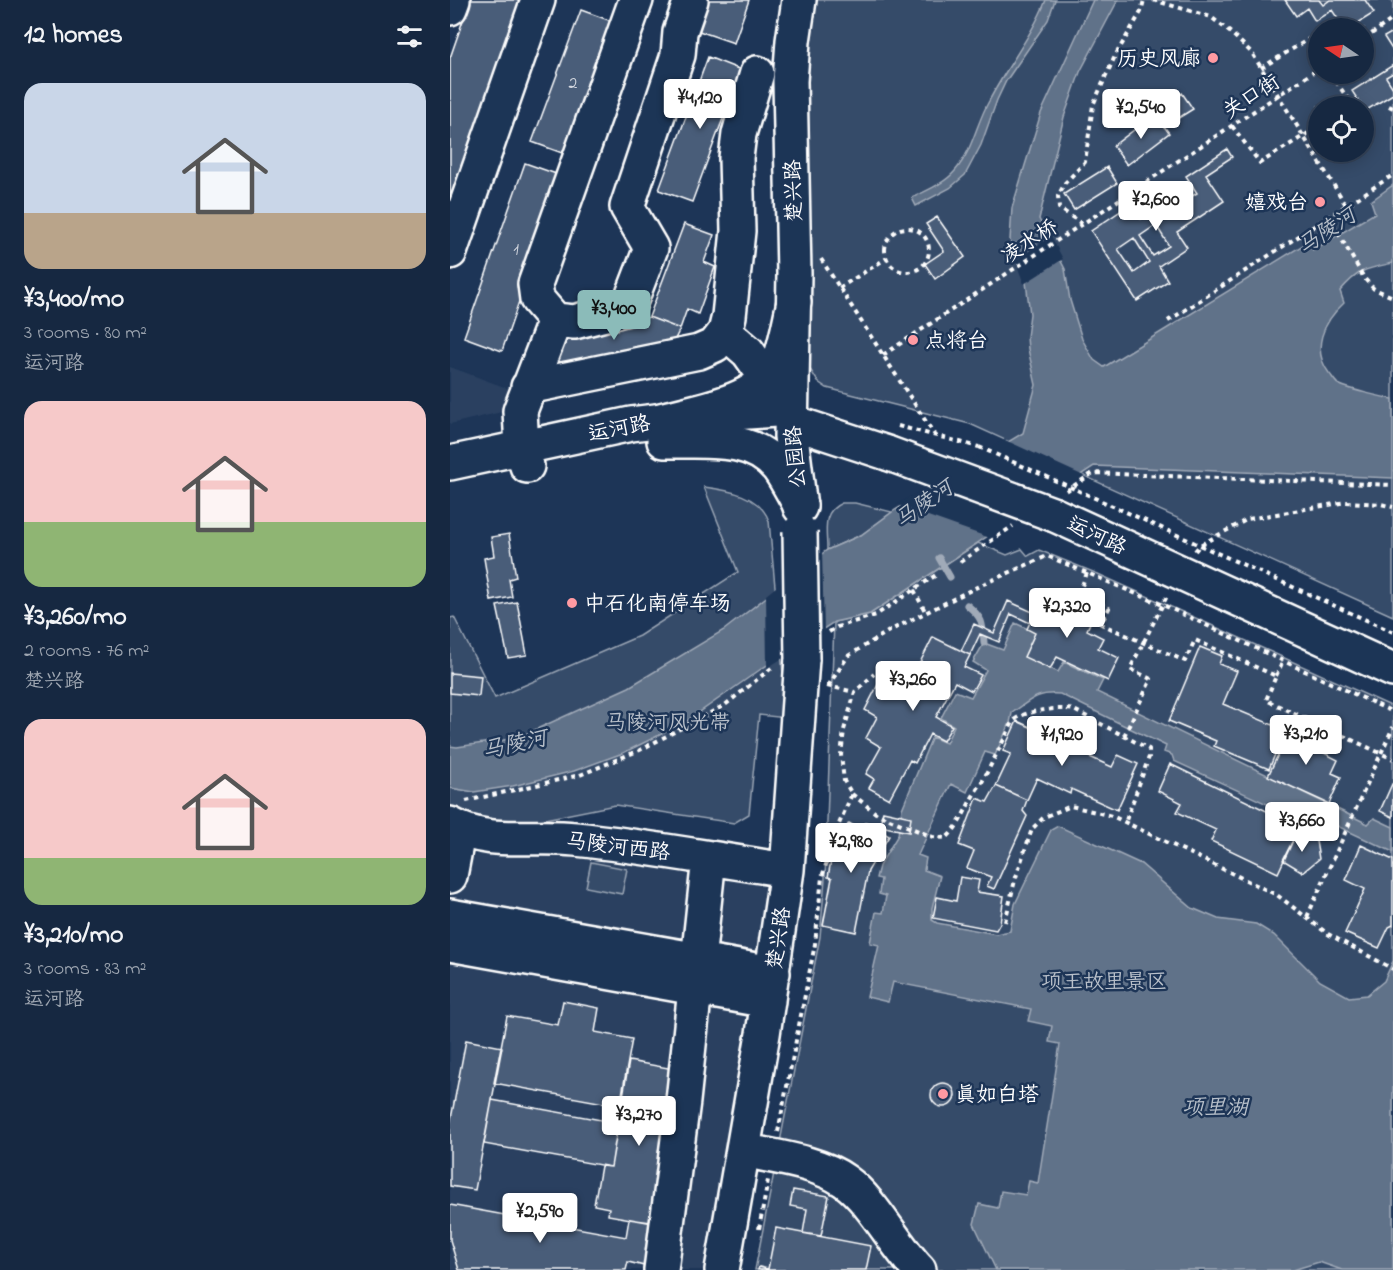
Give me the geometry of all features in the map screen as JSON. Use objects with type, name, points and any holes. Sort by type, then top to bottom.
[{"type":"street","points":[[450,8],[453,0]]},
{"type":"street","points":[[450,252],[538,0]]},
{"type":"street","points":[[636,0],[535,284],[537,299],[555,320],[574,322],[628,308],[651,248],[627,207],[678,55],[680,32],[691,0]]},
{"type":"street","name":"楚兴路","points":[[787,406],[781,357],[794,302],[790,81],[799,0]]},
{"type":"street","points":[[528,387],[699,352],[715,345],[724,332],[729,316],[738,231],[736,159],[739,134],[757,73]]},
{"type":"street","points":[[525,456],[520,411],[555,320]]},
{"type":"street","points":[[724,332],[748,352],[787,406]]},
{"type":"street","points":[[662,430],[752,390],[787,406]]},
{"type":"street","name":"运河路","points":[[450,463],[635,444],[662,430],[758,434],[787,406],[890,439],[1060,503],[1179,572],[1393,670]]},
{"type":"street","name":"公园路","points":[[787,406],[800,518]]},
{"type":"street","points":[[662,430],[751,447],[777,467],[800,518]]},
{"type":"street","name":"运河路","points":[[450,483],[525,456]]},
{"type":"street","name":"楚兴路","points":[[722,1270],[758,1153],[771,987],[787,870],[792,659],[800,518]]},
{"type":"street","points":[[450,876],[457,818]]},
{"type":"street","name":"马陵河西路","points":[[457,818],[476,835],[573,838],[787,870]]},
{"type":"street","points":[[661,1270],[683,1101],[709,858]]},
{"type":"street","points":[[450,916],[696,974]]},
{"type":"street","points":[[450,944],[696,974],[771,987]]},
{"type":"street","points":[[758,1153],[816,1168],[844,1180],[861,1196],[919,1270]]},
{"type":"path","points":[[1080,226],[1059,208],[1058,196],[1065,183],[1085,162],[1093,105],[1115,56],[1141,12],[1144,0]]},
{"type":"path","points":[[1153,0],[1211,17],[1252,53],[1346,205]]},
{"type":"path","points":[[1374,32],[1393,19]]},
{"type":"path","points":[[1261,68],[1308,40]]},
{"type":"path","name":"关口街","points":[[1080,226],[1308,76]]},
{"type":"path","points":[[1232,126],[1260,163],[1308,133]]},
{"type":"path","points":[[1167,321],[1393,175]]},
{"type":"path","points":[[1329,217],[1364,278],[1374,289],[1393,297]]},
{"type":"path","name":"凌水桥","points":[[883,355],[1080,226]]},
{"type":"path","points":[[900,228],[915,229],[926,238],[929,252],[923,265],[917,270],[903,272],[896,269],[887,258],[886,244],[889,237],[900,228]]},
{"type":"path","points":[[820,258],[934,435]]},
{"type":"path","points":[[839,288],[887,258]]},
{"type":"path","points":[[890,439],[934,435],[979,447],[1393,632]]},
{"type":"path","points":[[1060,503],[1094,473],[1393,485]]},
{"type":"path","points":[[1124,736],[1151,679],[1130,669],[1179,572],[1200,545],[1248,519],[1346,502],[1393,507]]},
{"type":"path","points":[[960,562],[1017,524]]},
{"type":"path","points":[[828,686],[848,657],[890,631],[981,585],[1047,556],[1163,605],[1393,712]]},
{"type":"path","points":[[1086,573],[1079,593],[1109,608],[1101,624],[1185,661],[1195,640],[1276,676]]},
{"type":"path","points":[[828,632],[876,615],[936,575]]},
{"type":"path","points":[[914,590],[926,613]]},
{"type":"path","points":[[457,818],[471,801],[580,775],[640,750],[725,705],[792,659]]},
{"type":"path","points":[[1283,661],[1266,700],[1393,759]]},
{"type":"path","points":[[874,674],[855,692],[844,730],[841,755],[844,781],[852,794],[877,814],[933,837],[946,838],[981,784],[1017,717],[1063,708],[1074,710],[1149,748],[1149,757],[1125,823]]},
{"type":"path","points":[[1307,918],[1393,727]]},
{"type":"path","points":[[758,1236],[758,1153],[815,944],[822,878],[839,824],[852,794]]},
{"type":"path","points":[[1005,922],[1015,880],[1032,829],[1044,818],[1071,806],[1112,816],[1277,895],[1328,934],[1393,969]]},
{"type":"shaded area","points":[[450,367],[545,402],[450,424]]},
{"type":"shaded area","points":[[570,848],[752,878],[767,889],[767,903],[709,1270],[450,1270],[450,922],[460,871],[480,851]]},
{"type":"green space","points":[[809,0],[1393,0],[1393,616],[970,424],[827,388],[818,382],[810,369],[808,223],[803,147]]},
{"type":"green space","name":"马陵河风光带","points":[[704,487],[742,495],[758,505],[765,512],[769,521],[787,718],[759,715],[749,814],[734,823],[615,805],[495,829],[475,816],[450,808],[450,618],[454,617],[495,698],[639,636],[738,572]]},
{"type":"green space","points":[[842,503],[855,503],[892,512],[861,535],[827,550],[828,517],[835,507]]},
{"type":"green space","name":"项王故里景区","points":[[978,543],[1007,555],[1022,549],[1028,556],[1039,550],[1098,574],[1393,707],[1393,1270],[755,1270],[820,937],[825,879],[834,622],[870,614]]},
{"type":"green space","points":[[591,862],[627,869],[622,894],[586,887]]},
{"type":"water","points":[[1046,0],[1055,0],[1048,20],[1006,81],[981,145],[965,175],[950,188],[916,206],[912,198],[946,180],[961,163],[989,101],[1034,26]]},
{"type":"water","name":"马陵河","points":[[1093,0],[1118,0],[1080,72],[1064,117],[1039,219],[1065,269],[1070,300],[1082,339],[1094,360],[1104,367],[1308,242],[1313,250],[1375,213],[1371,201],[1393,185],[1393,263],[1363,271],[1352,278],[1340,291],[1344,303],[1325,327],[1320,345],[1324,364],[1338,384],[1393,399],[1393,478],[1094,466],[870,614],[834,622],[684,723],[623,753],[574,771],[513,786],[474,792],[450,788],[450,746],[457,747],[517,738],[629,687],[724,630],[827,550],[861,535],[895,510],[1023,433],[1036,385],[1028,349],[1030,314],[1026,282],[1010,240],[1012,208],[1041,113]]},
{"type":"water","name":"项里湖","points":[[1015,623],[1037,633],[1026,657],[1058,672],[1064,662],[1103,680],[1097,692],[1368,824],[1374,818],[1393,827],[1393,852],[1333,824],[1320,826],[1317,833],[1288,822],[1291,815],[1174,761],[1172,755],[1164,752],[1166,746],[1060,694],[1045,694],[1034,698],[1012,713],[1010,723],[995,755],[985,752],[967,792],[951,784],[918,855],[926,858],[924,870],[940,876],[932,908],[932,920],[937,923],[996,934],[1010,931],[1015,904],[1051,830],[1058,826],[1141,864],[1192,908],[1218,919],[1256,924],[1274,935],[1320,981],[1349,997],[1367,995],[1384,981],[1393,961],[1393,1270],[1342,1270],[1319,1262],[1293,1270],[996,1270],[974,1224],[979,1204],[998,1208],[1001,1191],[1026,1195],[1029,1181],[1038,1183],[1060,1044],[1049,1042],[1052,1026],[1028,1021],[1031,1009],[893,982],[888,1002],[867,997],[879,945],[870,943],[876,912],[883,913],[886,896],[879,894],[881,879],[876,878],[879,866],[898,835],[902,809],[932,737],[946,743],[954,726],[941,718],[955,691],[971,697],[986,670],[973,662],[984,643],[1003,650]]},
{"type":"pier","points":[[1051,236],[1063,259],[1024,284],[1015,260]]},
{"type":"pier","points":[[1005,440],[1084,476],[990,538],[897,505]]},
{"type":"pier","points":[[822,550],[824,632],[767,668],[766,595]]},
{"type":"building","points":[[470,0],[521,0],[450,204],[450,58]]},
{"type":"building","points":[[706,0],[749,0],[734,43],[696,30]]},
{"type":"building","points":[[1285,0],[1319,0],[1323,5],[1330,0],[1365,0],[1374,13],[1366,18],[1337,18],[1332,10],[1320,18],[1313,18],[1307,8],[1296,16]]},
{"type":"building","points":[[581,10],[614,22],[565,154],[532,142]]},
{"type":"building","points":[[1393,32],[1393,51],[1384,37]]},
{"type":"building","points":[[708,57],[741,70],[692,202],[659,190]]},
{"type":"building","points":[[1393,65],[1393,73],[1386,77],[1393,88],[1393,94],[1374,106],[1374,96],[1355,96],[1352,91],[1363,84],[1374,84],[1374,77]]},
{"type":"building","points":[[1182,93],[1193,109],[1164,127],[1154,111]]},
{"type":"building","points":[[1155,114],[1169,133],[1127,165],[1113,146]]},
{"type":"building","points":[[1227,149],[1232,157],[1206,174],[1224,201],[1177,232],[1187,247],[1159,266],[1168,281],[1137,301],[1091,231],[1131,204],[1141,219],[1181,193],[1186,200],[1197,193],[1186,176]],"holes":[[[1156,225],[1169,246],[1153,256],[1140,236]],[[1134,238],[1149,262],[1134,273],[1118,249]]]},
{"type":"building","points":[[525,163],[562,176],[502,351],[464,337]]},
{"type":"building","points":[[1107,167],[1117,183],[1074,210],[1064,194]]},
{"type":"building","points":[[937,217],[965,257],[935,279],[925,264],[944,251],[926,224]]},
{"type":"building","points":[[684,224],[714,235],[704,262],[715,267],[698,314],[687,309],[680,329],[649,317]]},
{"type":"building","points":[[649,317],[680,329],[672,345],[548,367],[563,332],[575,336]]},
{"type":"building","points":[[509,534],[516,577],[509,579],[512,597],[491,601],[484,558],[494,556],[491,537]]},
{"type":"building","points":[[1044,592],[1093,616],[1087,630],[1103,638],[1098,648],[1119,658],[1108,681],[1057,657],[1050,669],[1024,657],[1035,633],[1027,629]]},
{"type":"building","points":[[1008,601],[1035,613],[1030,623],[1011,614],[999,642],[980,634],[970,655],[961,651],[974,624],[994,633]]},
{"type":"building","points":[[517,602],[527,655],[508,658],[497,606]]},
{"type":"building","points":[[933,637],[970,655],[964,667],[981,675],[972,691],[955,682],[936,717],[952,726],[943,741],[930,734],[915,763],[910,760],[889,799],[869,788],[874,779],[866,774],[881,747],[866,738],[877,717],[865,710],[885,671],[909,684]]},
{"type":"building","points":[[1200,647],[1222,656],[1219,664],[1237,671],[1223,704],[1285,730],[1269,769],[1214,746],[1216,741],[1169,721]]},
{"type":"building","points":[[450,673],[481,676],[479,696],[450,693]]},
{"type":"building","points":[[1017,721],[1052,737],[1055,730],[1085,744],[1081,753],[1112,767],[1118,755],[1138,764],[1117,810],[1071,789],[1070,794],[1037,778],[1027,800],[996,786],[1011,754],[1003,751]]},
{"type":"building","points":[[1291,727],[1328,744],[1324,753],[1338,760],[1332,773],[1341,777],[1329,804],[1268,776]]},
{"type":"building","points":[[1170,764],[1273,814],[1270,819],[1297,832],[1278,873],[1211,841],[1216,830],[1177,812],[1182,803],[1158,791]]},
{"type":"building","points":[[1393,785],[1393,817],[1380,811]]},
{"type":"building","points":[[996,786],[1027,800],[1023,811],[1027,816],[994,889],[987,886],[991,877],[967,868],[974,851],[959,845],[977,798],[987,802]]},
{"type":"building","points":[[883,811],[911,817],[909,832],[880,826]]},
{"type":"building","points":[[866,822],[889,836],[868,871],[856,932],[823,925],[832,878],[828,877],[833,849],[849,823],[861,830]]},
{"type":"building","points":[[1297,832],[1316,841],[1319,859],[1303,872],[1283,860]]},
{"type":"building","points":[[1361,845],[1393,860],[1393,925],[1389,927],[1379,948],[1345,933],[1365,889],[1346,880]]},
{"type":"building","points":[[960,877],[979,880],[977,892],[1004,896],[1000,923],[996,930],[933,918],[937,897],[956,901]]},
{"type":"building","points":[[563,1001],[599,1008],[595,1032],[632,1039],[620,1106],[494,1083],[507,1016],[558,1025]]},
{"type":"building","points":[[466,1040],[502,1047],[475,1190],[450,1186],[450,1124]]},
{"type":"building","points":[[629,1061],[674,1069],[659,1224],[608,1215],[609,1208],[594,1205],[601,1166],[611,1167]]},
{"type":"building","name":"真如白塔","points":[[943,1083],[948,1084],[954,1090],[954,1100],[948,1106],[943,1107],[938,1106],[932,1100],[931,1095],[932,1090],[938,1084]]},
{"type":"building","points":[[492,1100],[618,1123],[611,1167],[484,1144]]},
{"type":"building","points":[[793,1190],[829,1196],[821,1236],[803,1233],[807,1209],[790,1206]]},
{"type":"building","points":[[450,1205],[626,1237],[629,1219],[650,1222],[644,1266],[628,1262],[626,1270],[459,1270],[450,1240]]},
{"type":"building","points":[[776,1228],[871,1246],[866,1270],[758,1270],[759,1267],[768,1269]]},
{"type":"waterway","points":[[939,558],[950,577]]},
{"type":"waterway","points":[[967,605],[981,621],[984,643]]},
{"type":"place","name":"历史风廊","points":[[1213,58]]},
{"type":"place","name":"嬉戏台","points":[[1320,202]]},
{"type":"place","name":"点将台","points":[[913,340]]},
{"type":"place","name":"中石化南停车场","points":[[572,603]]},
{"type":"place","name":"真如白塔","points":[[943,1094]]}]
